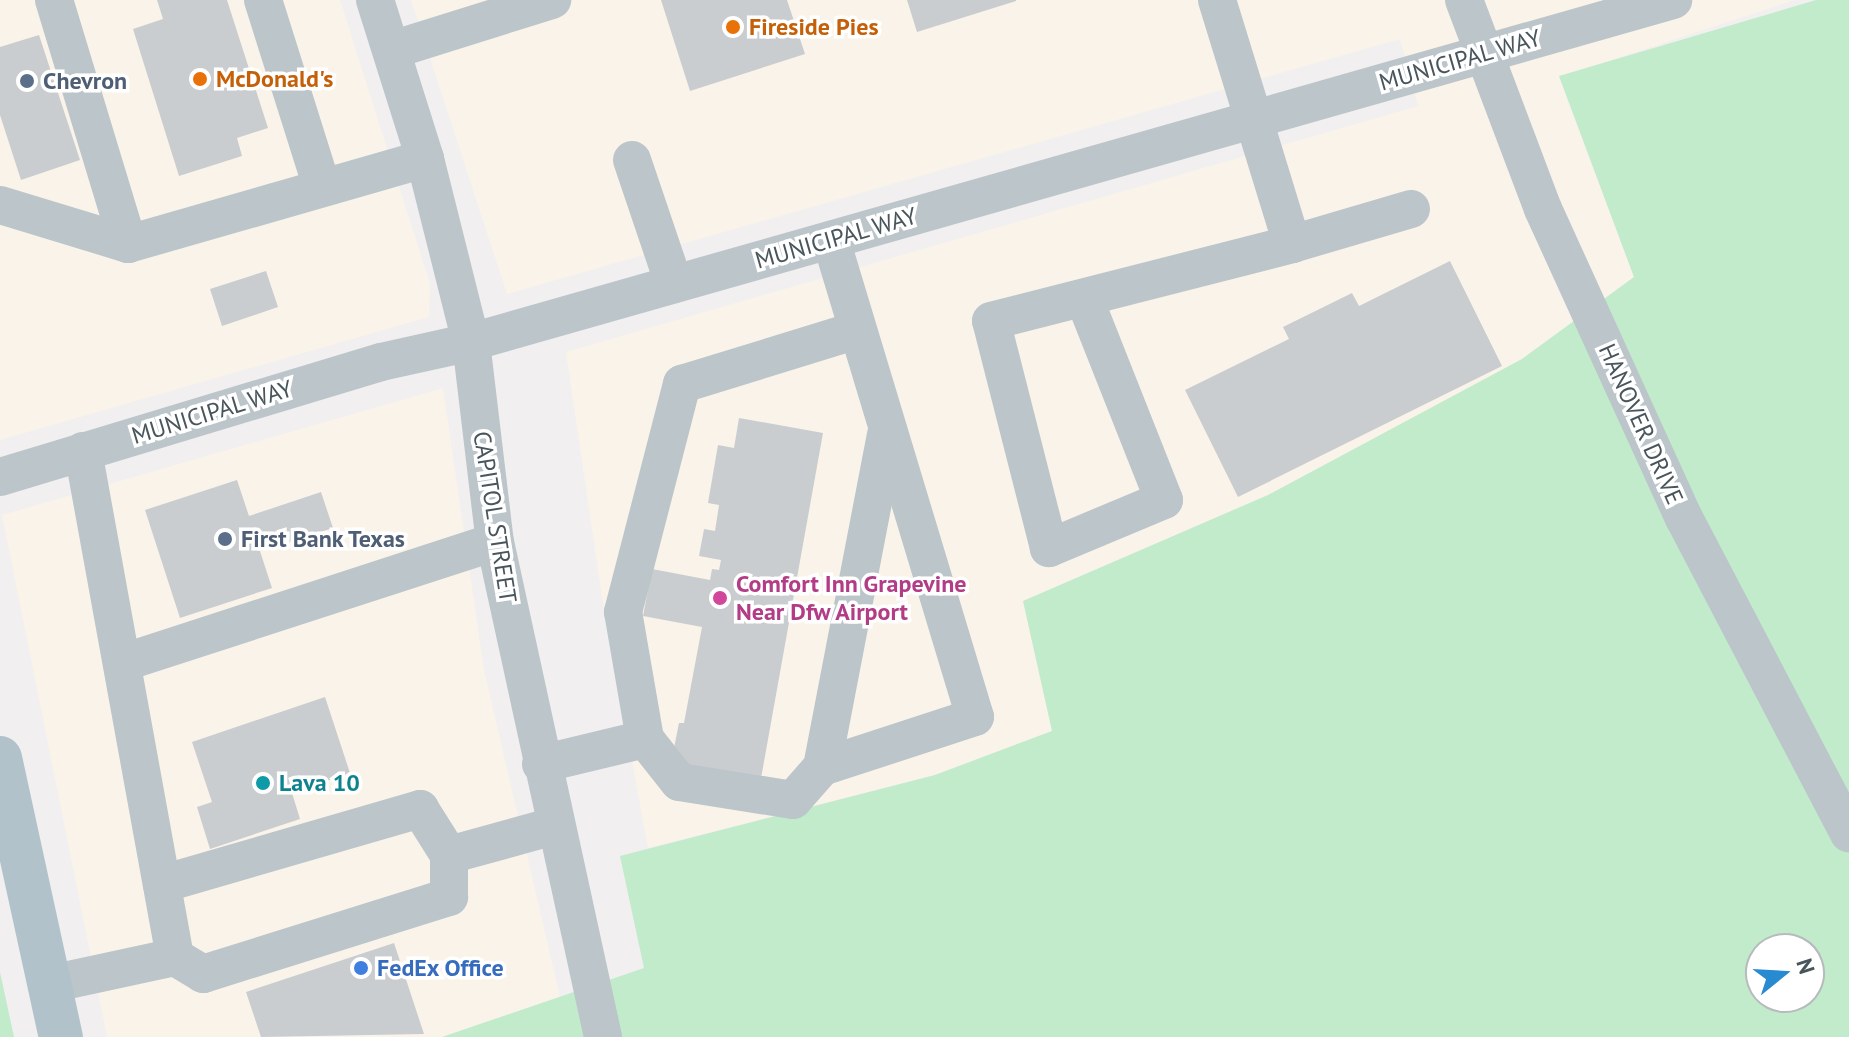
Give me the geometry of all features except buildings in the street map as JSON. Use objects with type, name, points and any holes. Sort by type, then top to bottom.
[{"type":"main road","points":[[0,758],[61,1037]]},
{"type":"street","points":[[54,0],[128,244]]},
{"type":"street","points":[[263,0],[322,187]]},
{"type":"street","name":"CAPITOL STREET","points":[[375,0],[425,159],[471,342],[495,542],[554,826],[603,1037]]},
{"type":"street","points":[[392,50],[552,0]]},
{"type":"street","points":[[1217,0],[1256,118],[1292,244]]},
{"type":"street","name":"HANOVER DRIVE","points":[[1464,0],[1543,209],[1684,518],[1849,833]]},
{"type":"street","name":"MUNICIPAL WAY","points":[[0,477],[381,362],[471,342],[1673,0]]},
{"type":"street","points":[[0,205],[128,244],[425,159]]},
{"type":"street","points":[[632,160],[674,284]]},
{"type":"street","points":[[1084,298],[1164,500],[1049,548],[991,321],[1292,244],[1411,209]]},
{"type":"street","points":[[822,767],[975,717],[831,240]]},
{"type":"street","points":[[857,330],[682,384],[623,612],[645,739],[679,782],[793,800],[822,767],[888,427]]},
{"type":"street","points":[[83,451],[175,957]]},
{"type":"street","points":[[122,663],[495,542]]},
{"type":"street","points":[[541,764],[645,739]]},
{"type":"street","points":[[50,984],[175,957],[203,974],[449,897],[449,855],[420,809],[162,884]]},
{"type":"street","points":[[449,855],[554,826]]},
{"type":"shaded area","points":[[0,0],[340,0],[430,284],[429,317],[0,440]]},
{"type":"shaded area","points":[[411,0],[1795,0],[1559,77],[1634,277],[1522,359],[1268,495],[1023,601],[1052,731],[935,775],[648,848],[602,597],[566,352],[1418,106],[1400,39],[507,294]]},
{"type":"shaded area","points":[[443,388],[484,670],[560,997],[442,1037],[107,1037],[2,515]]},
{"type":"green space","points":[[1816,0],[1849,0],[1849,1037],[442,1037],[644,968],[620,856],[935,775],[1052,731],[1023,601],[1268,495],[1522,359],[1634,277],[1559,76]]},
{"type":"green space","points":[[0,972],[14,1037],[0,1037]]},
{"type":"place","name":"Fireside Pies","points":[[733,27]]},
{"type":"place","name":"McDonald's","points":[[200,79]]},
{"type":"place","name":"Chevron","points":[[27,81]]},
{"type":"place","name":"First Bank Texas","points":[[225,539]]},
{"type":"place","name":"Comfort Inn Grapevine Near Dfw Airport","points":[[720,598]]},
{"type":"place","name":"Lava 10","points":[[263,783]]},
{"type":"place","name":"FedEx Office","points":[[361,968]]}]
